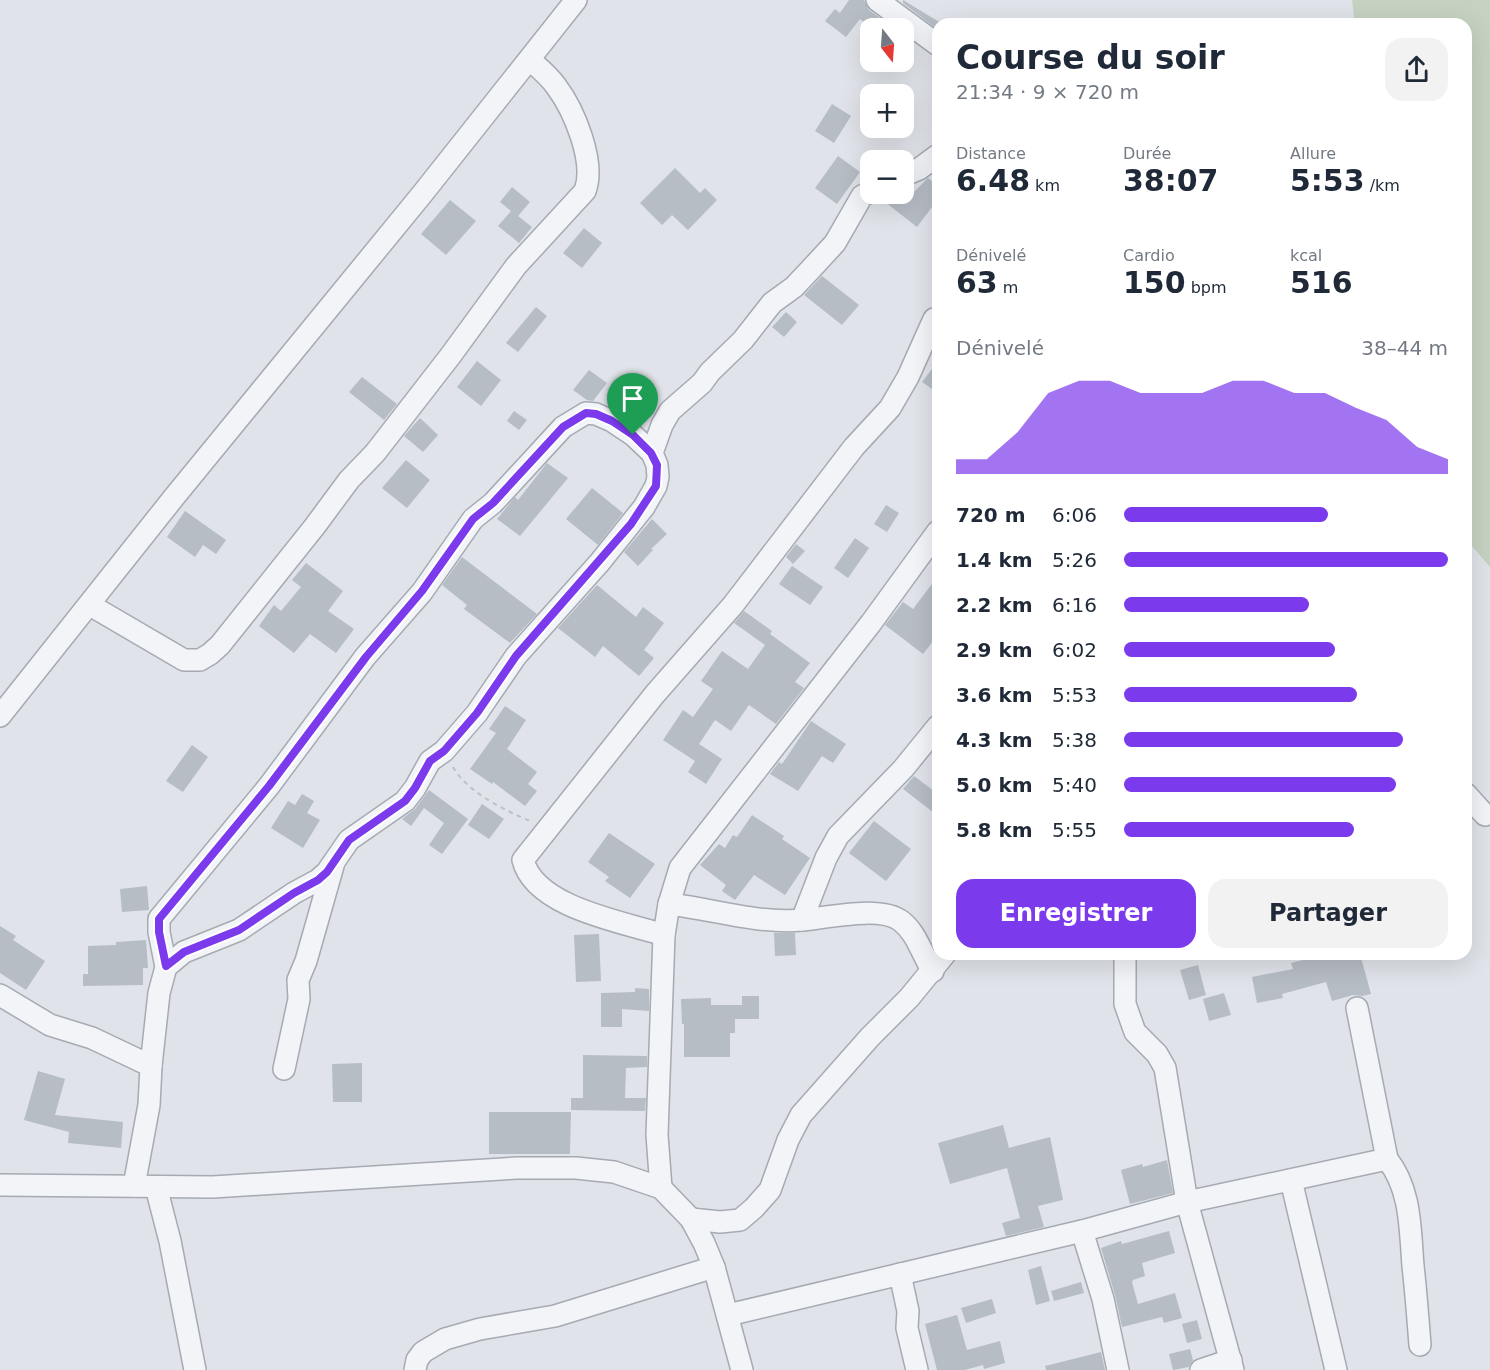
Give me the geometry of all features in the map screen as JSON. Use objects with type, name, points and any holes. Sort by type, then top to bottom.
[{"type":"street","points":[[0,716],[576,0]]},
{"type":"street","points":[[876,0],[932,41]]},
{"type":"street","points":[[90,605],[184,660],[200,660],[210,654],[243,618],[349,480],[375,453],[516,266],[585,191],[589,180],[589,166],[578,126],[557,87],[548,75],[530,60]]},
{"type":"street","points":[[914,171],[932,159]]},
{"type":"street","points":[[651,453],[670,411],[702,383],[743,340],[772,303],[794,287],[835,243],[860,199]]},
{"type":"street","points":[[664,935],[578,910],[534,881],[526,871],[523,860],[655,694],[733,605],[854,447],[890,408],[905,384],[932,323]]},
{"type":"street","points":[[134,1186],[149,1105],[159,993],[166,966],[159,932],[159,919],[269,786],[366,657],[422,591],[473,519],[493,503],[563,427],[586,413],[596,414],[612,421],[633,435],[651,453],[657,465],[656,486],[644,507],[600,562],[516,656],[477,713],[444,751],[430,761],[405,801],[349,840],[327,872],[318,880],[294,893],[239,930],[184,952],[166,966]]},
{"type":"street","points":[[661,1188],[657,1135],[664,935],[669,904],[680,868],[871,623],[932,539]]},
{"type":"street","points":[[802,920],[826,858],[838,836],[903,769],[932,733]]},
{"type":"street","points":[[1472,801],[1485,815]]},
{"type":"street","points":[[284,1069],[299,999],[298,980],[306,961],[335,860]]},
{"type":"street","points":[[669,904],[768,920],[802,920],[865,913],[883,915],[900,920],[915,937],[924,958],[933,971]]},
{"type":"street","points":[[691,1219],[720,1222],[740,1220],[754,1208],[770,1190],[788,1140],[801,1115],[941,960]]},
{"type":"street","points":[[1125,960],[1125,1004],[1135,1032],[1157,1054],[1165,1068],[1187,1202],[1232,1365],[1201,1370]]},
{"type":"street","points":[[0,995],[50,1025],[92,1038],[151,1066]]},
{"type":"street","points":[[1357,1008],[1387,1159],[1402,1184],[1409,1212],[1420,1345]]},
{"type":"street","points":[[728,1315],[1082,1231],[1187,1202],[1387,1159]]},
{"type":"street","points":[[0,1185],[213,1187],[517,1168],[576,1168],[614,1172],[661,1188],[691,1219],[714,1267],[742,1370]]},
{"type":"street","points":[[1291,1180],[1336,1370]]},
{"type":"street","points":[[156,1187],[170,1241],[195,1370]]},
{"type":"street","points":[[1082,1231],[1103,1299],[1118,1370]]},
{"type":"street","points":[[415,1370],[417,1360],[423,1352],[445,1339],[480,1329],[555,1316],[714,1267]]},
{"type":"street","points":[[900,1274],[908,1311],[907,1328],[917,1370]]},
{"type":"path","points":[[444,751],[459,778],[498,806],[533,823]]},
{"type":"green space","points":[[1352,0],[1490,0],[1490,567],[1472,546],[1472,18],[1354,18]]},
{"type":"building","points":[[849,0],[864,0],[869,10],[880,18],[860,18],[846,37],[825,21],[835,9],[840,13]]},
{"type":"building","points":[[903,0],[933,18],[932,25],[903,3]]},
{"type":"building","points":[[832,104],[851,116],[834,143],[815,131]]},
{"type":"building","points":[[838,156],[860,172],[837,204],[815,188]]},
{"type":"building","points":[[675,168],[700,193],[705,188],[717,200],[688,230],[672,215],[662,225],[640,203]]},
{"type":"building","points":[[928,178],[932,181],[932,207],[917,227],[888,204],[914,204],[914,192]]},
{"type":"building","points":[[512,187],[530,202],[518,216],[532,227],[519,243],[498,226],[511,211],[500,202]]},
{"type":"building","points":[[450,200],[476,221],[446,255],[421,234]]},
{"type":"building","points":[[584,228],[602,243],[582,268],[563,253]]},
{"type":"building","points":[[822,276],[859,305],[842,325],[804,295]]},
{"type":"building","points":[[536,307],[547,316],[518,352],[506,343]]},
{"type":"building","points":[[786,312],[797,322],[784,337],[772,327]]},
{"type":"building","points":[[477,361],[501,380],[481,406],[457,387]]},
{"type":"building","points":[[932,369],[932,389],[922,382]]},
{"type":"building","points":[[589,370],[607,383],[593,401],[587,400],[573,390]]},
{"type":"building","points":[[362,377],[397,404],[384,420],[349,392]]},
{"type":"building","points":[[514,411],[527,420],[519,430],[507,421]]},
{"type":"building","points":[[420,418],[438,435],[423,452],[404,436]]},
{"type":"building","points":[[406,460],[430,480],[407,508],[382,488]]},
{"type":"building","points":[[547,463],[568,478],[520,536],[497,519],[515,497],[518,500]]},
{"type":"building","points":[[592,488],[623,513],[598,545],[566,519]]},
{"type":"building","points":[[886,505],[899,513],[887,532],[874,524]]},
{"type":"building","points":[[185,511],[226,540],[216,554],[203,545],[195,557],[167,537]]},
{"type":"building","points":[[652,519],[667,534],[638,566],[624,552]]},
{"type":"building","points":[[855,538],[869,548],[848,578],[834,568]]},
{"type":"building","points":[[796,544],[805,551],[793,564],[786,557]]},
{"type":"building","points":[[462,557],[537,614],[510,643],[464,609],[467,605],[442,585]]},
{"type":"building","points":[[306,563],[343,591],[328,611],[354,629],[336,653],[310,634],[294,653],[259,626],[274,605],[281,611],[301,587],[292,580]]},
{"type":"building","points":[[792,566],[823,587],[810,605],[779,584]]},
{"type":"building","points":[[932,584],[932,643],[923,654],[885,625],[903,602],[913,609]]},
{"type":"building","points":[[597,585],[636,617],[643,607],[664,623],[644,650],[654,658],[639,676],[603,646],[595,657],[558,628]]},
{"type":"building","points":[[744,611],[772,631],[770,634],[810,663],[795,682],[804,688],[776,724],[749,705],[731,731],[715,720],[699,744],[722,759],[706,784],[688,772],[695,761],[663,740],[683,710],[693,717],[713,689],[701,681],[722,651],[748,669],[765,645],[734,623]]},
{"type":"building","points":[[505,706],[526,720],[507,749],[537,772],[528,784],[537,791],[525,806],[493,782],[492,784],[470,769],[496,733],[489,729]]},
{"type":"building","points":[[811,721],[846,744],[833,763],[822,756],[798,791],[770,774],[779,762],[782,764]]},
{"type":"building","points":[[192,745],[208,757],[183,792],[166,781]]},
{"type":"building","points":[[914,776],[932,790],[932,811],[903,789]]},
{"type":"building","points":[[429,790],[468,819],[442,854],[429,845],[444,823],[424,808],[411,826],[402,819],[415,809]]},
{"type":"building","points":[[302,794],[314,801],[307,813],[320,820],[303,848],[271,828],[288,801],[295,805]]},
{"type":"building","points":[[482,804],[504,819],[489,839],[468,825]]},
{"type":"building","points":[[752,815],[784,836],[782,839],[810,858],[785,895],[754,875],[735,900],[722,891],[726,885],[700,865],[719,844],[725,848],[733,835],[737,837]]},
{"type":"building","points":[[874,821],[911,849],[886,881],[849,853]]},
{"type":"building","points":[[609,833],[655,864],[630,898],[605,881],[609,877],[588,862]]},
{"type":"building","points":[[147,886],[149,910],[122,912],[120,889]]},
{"type":"building","points":[[0,926],[16,936],[13,940],[45,961],[26,990],[0,973]]},
{"type":"building","points":[[774,933],[795,933],[796,955],[775,956]]},
{"type":"building","points":[[599,934],[601,981],[576,982],[574,935]]},
{"type":"building","points":[[146,940],[148,968],[143,968],[143,985],[83,986],[83,974],[88,974],[88,946],[116,945],[116,942]]},
{"type":"building","points":[[1303,960],[1362,960],[1371,994],[1353,995],[1332,1001],[1326,982],[1282,994],[1283,998],[1257,1003],[1252,977],[1293,969],[1291,963]]},
{"type":"building","points":[[1198,965],[1206,995],[1189,1000],[1180,970]]},
{"type":"building","points":[[635,988],[649,989],[649,1011],[622,1009],[622,1027],[601,1027],[601,993],[635,992]]},
{"type":"building","points":[[1224,993],[1231,1015],[1209,1021],[1203,999]]},
{"type":"building","points":[[742,996],[759,996],[759,1019],[735,1019],[735,1033],[730,1033],[730,1057],[684,1057],[681,999],[711,998],[711,1005],[742,1005]]},
{"type":"building","points":[[583,1055],[647,1056],[647,1067],[626,1068],[625,1098],[646,1098],[645,1111],[571,1110],[571,1098],[583,1098]]},
{"type":"building","points":[[362,1063],[362,1102],[333,1102],[332,1064]]},
{"type":"building","points":[[38,1071],[65,1079],[55,1115],[123,1122],[121,1148],[68,1143],[69,1132],[24,1120]]},
{"type":"building","points":[[489,1112],[571,1112],[570,1154],[489,1154]]},
{"type":"building","points":[[1003,1125],[1009,1148],[1050,1137],[1063,1200],[1038,1206],[1044,1227],[1006,1236],[1002,1223],[1020,1218],[1007,1168],[950,1184],[938,1143]]},
{"type":"building","points":[[1167,1160],[1173,1193],[1130,1204],[1121,1170]]},
{"type":"building","points":[[1169,1231],[1175,1253],[1142,1263],[1145,1276],[1132,1282],[1138,1304],[1175,1293],[1182,1318],[1164,1323],[1162,1317],[1122,1327],[1101,1248],[1121,1241],[1122,1244]]},
{"type":"building","points":[[1041,1266],[1050,1301],[1036,1305],[1028,1270]]},
{"type":"building","points":[[1081,1282],[1084,1293],[1054,1301],[1051,1291]]},
{"type":"building","points":[[992,1299],[996,1313],[966,1323],[961,1308]]},
{"type":"building","points":[[957,1315],[967,1350],[1000,1341],[1005,1363],[984,1369],[983,1365],[965,1370],[937,1370],[925,1324]]},
{"type":"building","points":[[1197,1320],[1202,1339],[1187,1343],[1182,1324]]},
{"type":"building","points":[[1190,1349],[1193,1360],[1189,1367],[1173,1370],[1169,1354]]},
{"type":"building","points":[[1101,1352],[1105,1370],[1046,1370],[1045,1366]]},
{"type":"route","points":[[586,413],[596,414],[612,421],[633,435],[651,453],[657,465],[656,486],[644,507],[600,562],[516,656],[477,713],[444,751],[430,761],[405,801],[349,840],[327,872],[318,880],[294,893],[239,930],[196,946],[166,966],[159,932],[159,919],[269,786],[366,657],[422,591],[473,519],[493,503],[563,427],[579,416],[586,413]]}]
